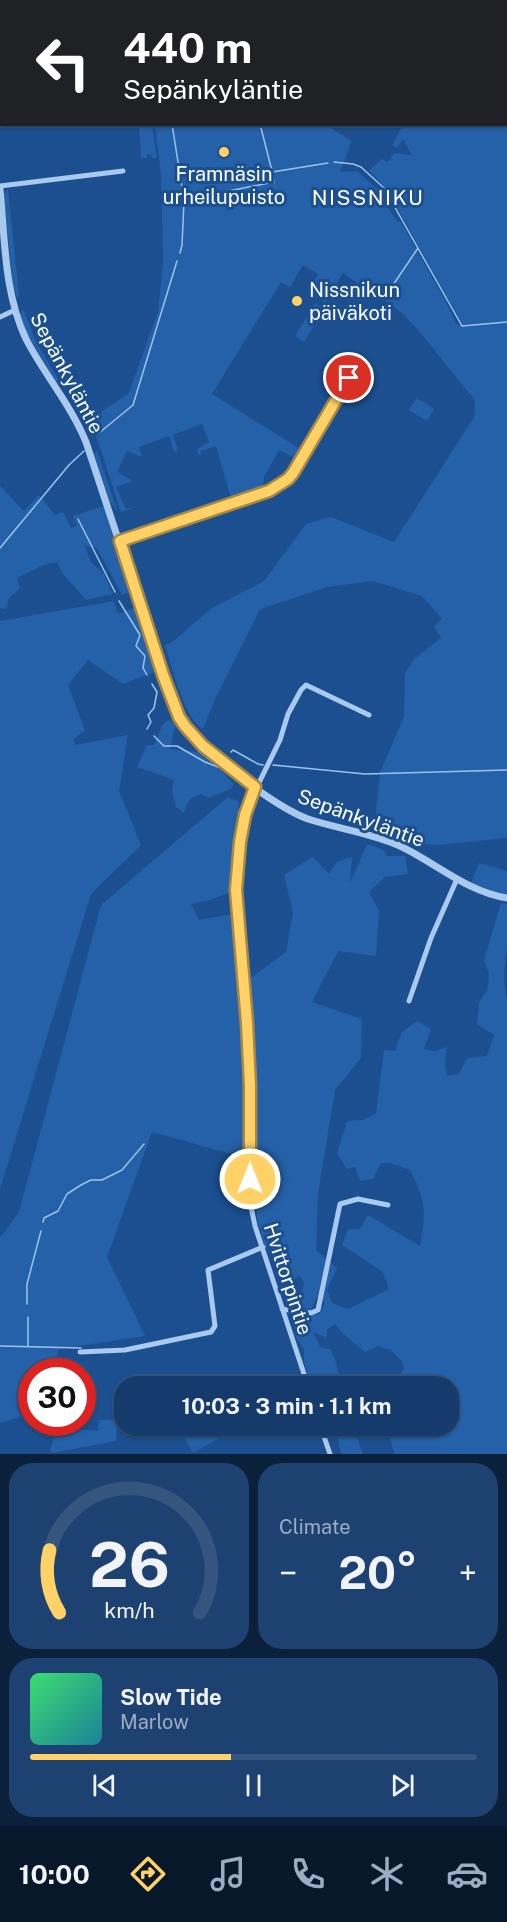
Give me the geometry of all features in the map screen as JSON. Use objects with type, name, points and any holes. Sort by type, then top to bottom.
[{"type":"street","points":[[0,188],[123,171]]},
{"type":"street","name":"Sepänkyläntie","points":[[0,188],[9,285],[15,310],[26,337],[83,435],[163,675],[179,717],[185,726],[203,746],[255,787],[300,816],[396,844],[481,892],[507,898]]},
{"type":"street","points":[[0,317],[15,310]]},
{"type":"street","points":[[120,541],[280,486],[288,479],[307,452],[350,377]]},
{"type":"street","name":"Hvittorpintie","points":[[305,1376],[250,1202],[250,1077],[243,950],[236,890],[239,852],[245,815],[255,787],[280,740],[288,714],[301,690],[306,685],[369,714]]},
{"type":"street","points":[[410,1000],[431,938],[457,879]]},
{"type":"street","points":[[282,1309],[310,1313],[318,1310],[340,1204],[358,1199],[388,1205]]},
{"type":"street","points":[[80,1352],[125,1350],[210,1332],[215,1326],[208,1270],[263,1247]]},
{"type":"street","points":[[324,1436],[330,1454]]},
{"type":"shaded area","points":[[139,126],[152,126],[157,158],[152,158],[147,154],[147,158],[141,158]]},
{"type":"shaded area","points":[[155,126],[328,126],[352,141],[340,172],[357,171],[377,189],[396,220],[401,222],[457,325],[462,324],[388,191],[369,170],[382,159],[388,162],[394,153],[412,155],[403,139],[397,148],[392,145],[402,126],[507,126],[507,838],[438,845],[424,844],[422,848],[374,831],[380,772],[404,717],[405,674],[414,659],[441,638],[434,626],[442,619],[422,596],[373,581],[327,587],[260,609],[216,697],[203,729],[196,724],[185,704],[165,645],[171,643],[212,608],[264,581],[306,524],[331,517],[394,542],[474,417],[475,400],[404,315],[390,303],[343,273],[304,342],[295,336],[315,303],[320,306],[328,293],[313,284],[318,274],[303,265],[290,287],[281,282],[212,394],[302,450],[296,459],[279,450],[264,477],[263,487],[231,498],[216,446],[201,451],[198,455],[197,449],[209,442],[202,424],[173,435],[178,450],[174,452],[169,436],[139,447],[142,457],[127,451],[117,472],[130,479],[131,482],[116,487],[126,509],[138,506],[122,512],[89,420],[129,393],[158,312],[163,262],[161,174]]},
{"type":"shaded area","points":[[8,189],[19,296],[17,299],[12,279],[4,194]]},
{"type":"shaded area","points":[[23,309],[36,342],[60,382],[55,380],[28,335],[20,314]]},
{"type":"shaded area","points":[[417,398],[434,409],[427,421],[409,410]]},
{"type":"shaded area","points":[[97,451],[117,511],[109,500],[94,454]]},
{"type":"shaded area","points":[[0,486],[24,511],[39,495],[55,515],[63,512],[71,528],[77,526],[73,516],[104,506],[124,574],[133,591],[122,595],[97,548],[85,546],[91,562],[104,574],[113,594],[86,600],[62,573],[57,562],[44,565],[17,578],[20,588],[9,598],[6,609],[0,608]]},
{"type":"shaded area","points":[[114,601],[118,614],[136,607],[157,671],[123,684],[88,660],[68,685],[85,731],[73,739],[75,745],[128,735],[119,791],[141,845],[91,894],[0,1189],[0,621]]},
{"type":"shaded area","points":[[169,720],[176,724],[170,749],[199,752],[234,784],[231,789],[208,798],[201,794],[192,798],[184,813],[176,807],[172,790],[174,780],[137,767],[147,745],[154,745],[163,724]]},
{"type":"shaded area","points":[[228,797],[239,802],[232,892],[191,904],[199,920],[232,914],[243,1046],[245,1158],[152,1132],[107,1257],[145,1336],[59,1349],[56,1358],[18,1358],[18,1418],[0,1423],[0,1238],[19,1212],[101,905]]},
{"type":"shaded area","points":[[367,844],[382,849],[387,856],[405,856],[408,874],[385,877],[369,892],[379,911],[376,956],[338,951],[312,1002],[362,1019],[361,1058],[335,1090],[318,1194],[316,1250],[337,1268],[327,1290],[332,1303],[348,1309],[389,1289],[383,1272],[342,1245],[348,1229],[360,1229],[368,1215],[420,1246],[424,1215],[422,1199],[410,1170],[390,1163],[381,1163],[373,1179],[360,1181],[355,1167],[347,1169],[337,1153],[347,1121],[363,1120],[376,1113],[384,1050],[395,1051],[402,1032],[417,1021],[431,1029],[424,1049],[435,1051],[447,1047],[445,1061],[447,1076],[459,1074],[467,1058],[487,1056],[494,1035],[477,1024],[479,1003],[488,988],[489,973],[484,960],[501,903],[507,904],[504,979],[507,999],[507,1454],[394,1454],[390,1436],[459,1436],[459,1376],[399,1376],[404,1369],[402,1361],[391,1350],[378,1346],[365,1352],[342,1333],[335,1324],[327,1330],[327,1338],[313,1332],[321,1348],[330,1349],[339,1376],[309,1376],[304,1362],[304,1350],[295,1335],[292,1316],[319,1314],[325,1303],[317,1297],[311,1310],[300,1306],[304,1282],[299,1275],[296,1279],[284,1281],[291,1258],[265,1246],[257,1219],[254,1058],[248,980],[286,952],[293,912],[284,875],[313,857],[329,874],[337,862],[352,857],[350,883]]},
{"type":"shaded area","points":[[479,863],[507,871],[507,895],[489,891],[471,883]]},
{"type":"shaded area","points":[[99,1420],[114,1420],[116,1441],[52,1453],[50,1450],[54,1436],[96,1436],[96,1431],[98,1431]]},
{"type":"shaded area","points":[[184,1436],[223,1436],[193,1453]]},
{"type":"shaded area","points":[[338,1436],[356,1436],[363,1454],[342,1454]]},
{"type":"waterway","points":[[172,126],[184,200],[274,182],[272,172],[328,163]]},
{"type":"waterway","points":[[261,126],[272,171]]},
{"type":"waterway","points":[[334,162],[361,167],[384,188],[462,326],[507,322]]},
{"type":"waterway","points":[[180,253],[184,201]]},
{"type":"waterway","points":[[387,294],[418,248]]},
{"type":"waterway","points":[[99,433],[133,405],[177,261]]},
{"type":"waterway","points":[[0,548],[69,465],[84,451]]},
{"type":"waterway","points":[[78,519],[115,592]]},
{"type":"waterway","points":[[119,601],[140,635],[136,646],[145,656],[143,668],[147,675]]},
{"type":"waterway","points":[[147,729],[151,722],[148,715],[154,708],[157,692],[152,684]]},
{"type":"waterway","points":[[154,736],[164,746],[177,746],[205,762],[219,766]]},
{"type":"waterway","points":[[231,752],[233,750],[263,765]]},
{"type":"waterway","points":[[273,765],[365,774],[507,770]]},
{"type":"waterway","points":[[43,1222],[44,1218],[58,1211],[67,1194],[91,1180],[102,1180],[122,1170],[144,1144]]},
{"type":"waterway","points":[[27,1304],[27,1284],[41,1231]]},
{"type":"waterway","points":[[28,1317],[28,1346]]},
{"type":"waterway","points":[[0,1346],[81,1348]]},
{"type":"place","name":"Framnäsin urheilupuisto","points":[[224,152]]},
{"type":"place","name":"Nissnikun päiväkoti","points":[[297,301]]},
{"type":"district","name":"NISSNIKU","points":[[368,198]]},
{"type":"route","points":[[250,1179],[247,1023],[236,890],[240,842],[245,815],[255,787],[203,746],[179,717],[163,675],[120,541],[280,486],[293,473],[307,452],[349,378]]}]
